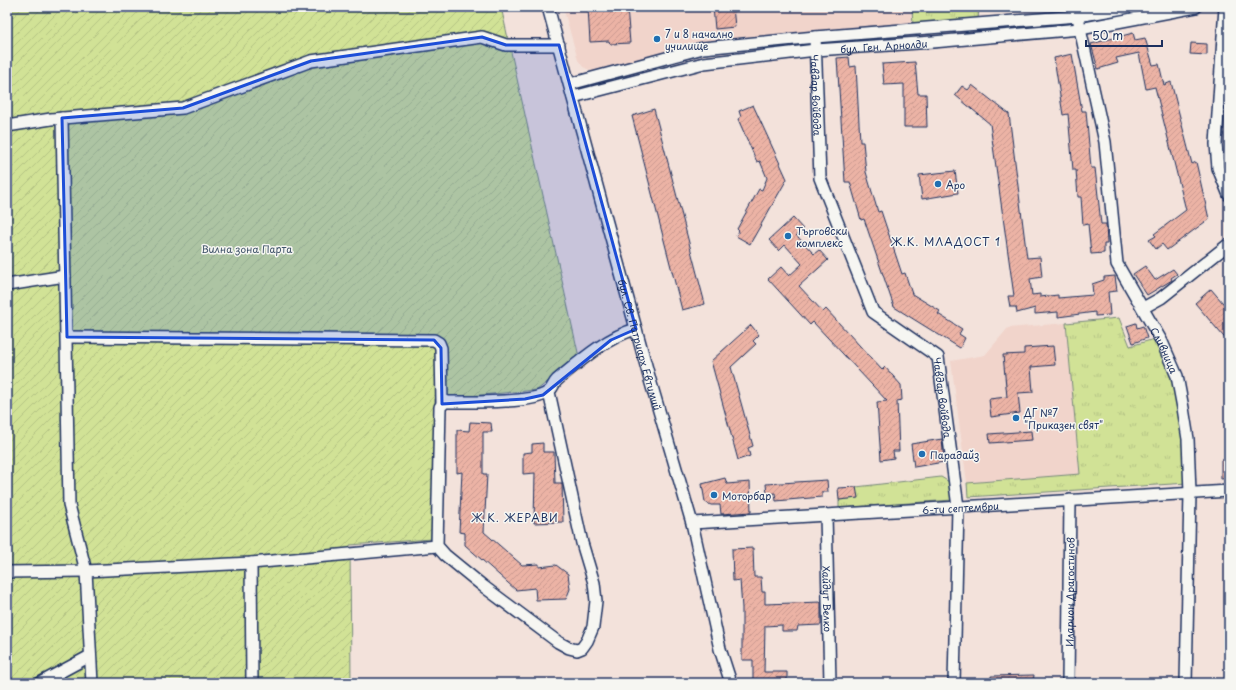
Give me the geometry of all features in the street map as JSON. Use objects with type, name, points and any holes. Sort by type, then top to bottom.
[{"type":"street","name":"бул. Св. Патриарх Евтимий","points":[[548,7],[636,329],[692,523],[720,649],[731,683]]},
{"type":"street","name":"бул. Ген. Арнолди","points":[[570,84],[703,48],[1129,7]]},
{"type":"street","name":"бул. Ген. Арнолди","points":[[573,97],[704,63],[816,50],[933,42],[1080,29],[1196,7]]},
{"type":"street","points":[[1225,7],[1216,144],[1218,168],[1229,195]]},
{"type":"street","name":"Сливница","points":[[1077,11],[1105,142],[1117,264],[1162,342],[1177,376],[1188,440],[1190,493],[1186,683]]},
{"type":"street","points":[[7,126],[62,118],[183,108],[310,61],[482,37],[506,45],[558,45]]},
{"type":"street","name":"Чавдар войвода","points":[[815,37],[820,178],[873,312],[938,357],[958,506],[954,683]]},
{"type":"street","points":[[62,118],[69,505],[86,571],[92,683]]},
{"type":"street","points":[[1143,308],[1161,298],[1229,244]]},
{"type":"street","points":[[7,285],[65,276]]},
{"type":"street","points":[[442,404],[445,402],[525,399],[549,392],[556,381],[611,340],[622,333],[636,329]]},
{"type":"street","points":[[67,338],[434,340],[439,343],[441,348],[442,404],[439,412],[437,546],[445,555],[483,586],[558,642],[568,648],[577,650],[582,648],[587,641],[595,613],[594,583],[582,543],[549,392]]},
{"type":"street","name":"6-ти септември","points":[[692,523],[1229,491]]},
{"type":"street","name":"Иларион Драгостинов","points":[[1068,683],[1070,500]]},
{"type":"street","name":"Хайдут Велко","points":[[826,515],[830,683]]},
{"type":"street","points":[[7,572],[86,571],[251,563],[437,546]]},
{"type":"street","points":[[251,563],[252,683]]},
{"type":"street","points":[[40,683],[90,656]]},
{"type":"highlighted area","points":[[482,37],[506,45],[559,45],[636,329],[611,340],[543,395],[525,399],[442,404],[441,348],[434,340],[67,337],[62,118],[183,108],[311,61]]},
{"type":"shaded area","name":"7 и 8 начално училище","points":[[563,7],[912,7],[913,26],[866,27],[715,42],[666,52],[605,71],[592,71],[583,67],[578,60]]},
{"type":"shaded area","name":"ДГ №7 \"Приказен свят\"","points":[[1066,323],[1080,474],[967,483],[951,361],[985,355],[1008,328]]},
{"type":"green space","name":"Вилна зона Парта","points":[[7,7],[501,7],[579,357],[537,390],[435,399],[431,539],[350,545],[351,683],[7,683]]},
{"type":"green space","points":[[912,7],[979,7],[978,21],[913,26]]},
{"type":"green space","points":[[1119,318],[1130,346],[1158,338],[1176,373],[1188,483],[968,497],[967,483],[1080,474],[1066,323]]},
{"type":"green space","points":[[941,477],[951,483],[952,500],[839,508],[839,500],[857,498],[856,487]]},
{"type":"building","points":[[627,7],[630,43],[610,44],[609,41],[590,42],[588,8]]},
{"type":"building","points":[[713,7],[733,7],[735,27],[715,29]]},
{"type":"building","points":[[1133,33],[1135,40],[1145,38],[1153,65],[1159,64],[1164,85],[1171,82],[1192,164],[1196,162],[1209,219],[1167,250],[1162,244],[1156,249],[1149,240],[1156,236],[1154,234],[1186,210],[1155,87],[1146,89],[1139,53],[1116,58],[1118,63],[1098,69],[1091,44]]},
{"type":"building","points":[[1191,43],[1207,44],[1207,55],[1190,54]]},
{"type":"building","points":[[1072,54],[1082,111],[1086,111],[1091,168],[1095,168],[1101,224],[1106,224],[1107,244],[1104,244],[1104,253],[1091,254],[1088,224],[1083,225],[1081,197],[1078,197],[1076,170],[1073,170],[1068,114],[1063,115],[1054,58]]},
{"type":"building","points":[[849,57],[850,67],[856,66],[860,142],[863,142],[866,172],[878,212],[881,211],[902,274],[905,273],[912,294],[940,311],[938,314],[962,329],[959,334],[965,338],[960,348],[894,307],[864,219],[861,220],[850,182],[845,182],[837,58]]},
{"type":"building","points":[[915,62],[918,94],[926,94],[927,127],[904,127],[904,84],[884,85],[882,64]]},
{"type":"building","points":[[972,85],[1009,114],[1027,258],[1040,257],[1042,277],[1030,279],[1032,295],[1040,294],[1040,297],[1058,295],[1058,298],[1093,295],[1092,284],[1104,280],[1104,277],[1115,276],[1117,291],[1108,292],[1110,315],[1095,316],[1095,312],[1058,317],[1058,312],[1035,314],[1035,308],[1017,313],[1016,307],[1010,307],[1008,296],[1014,296],[990,124],[955,95],[962,86],[968,90]]},
{"type":"building","points":[[753,105],[787,179],[750,244],[736,236],[739,231],[737,229],[759,189],[762,190],[767,178],[760,161],[757,162],[738,119],[741,117],[739,111]]},
{"type":"building","points":[[654,109],[705,304],[682,310],[632,116]]},
{"type":"building","name":"Аро","points":[[955,171],[958,193],[922,199],[919,175]]},
{"type":"building","points":[[793,218],[803,229],[796,235],[814,254],[819,250],[828,260],[799,286],[823,312],[826,309],[882,370],[885,367],[901,385],[902,400],[897,401],[899,451],[893,451],[894,458],[881,460],[877,402],[887,401],[813,322],[810,325],[768,279],[781,267],[789,276],[802,264],[785,245],[779,251],[769,240]]},
{"type":"building","points":[[1145,266],[1155,280],[1173,269],[1177,274],[1171,278],[1172,280],[1147,295],[1133,274]]},
{"type":"building","points":[[1211,289],[1229,310],[1229,343],[1195,303]]},
{"type":"building","points":[[1136,323],[1137,328],[1143,326],[1147,338],[1133,343],[1127,326]]},
{"type":"building","points":[[751,325],[759,335],[753,341],[756,344],[731,367],[753,446],[748,448],[750,456],[738,460],[711,361]]},
{"type":"building","points":[[1053,346],[1055,365],[1031,367],[1033,392],[1018,393],[1020,413],[991,417],[989,399],[1007,397],[1003,355],[1024,354],[1024,348]]},
{"type":"building","points":[[470,422],[491,423],[492,432],[483,432],[483,474],[487,474],[484,532],[522,565],[539,564],[539,567],[556,565],[568,574],[570,589],[566,599],[536,600],[535,588],[516,590],[465,545],[465,533],[459,532],[462,472],[457,473],[457,430],[469,431]]},
{"type":"building","points":[[1031,431],[1032,440],[990,443],[989,434]]},
{"type":"building","points":[[942,439],[944,462],[914,467],[911,444]]},
{"type":"building","points":[[543,443],[543,452],[554,452],[555,483],[562,483],[563,522],[534,523],[535,473],[523,474],[523,453],[532,452],[532,444]]},
{"type":"building","points":[[1229,459],[1229,478],[1221,479],[1221,460]]},
{"type":"building","points":[[725,478],[727,484],[750,482],[751,512],[721,514],[720,505],[711,505],[705,502],[702,484]]},
{"type":"building","points":[[827,480],[828,492],[822,492],[822,497],[776,501],[775,493],[767,494],[766,484]]},
{"type":"building","points":[[856,487],[858,498],[839,500],[838,488]]},
{"type":"building","points":[[753,548],[754,577],[761,577],[762,592],[765,592],[765,604],[821,602],[821,625],[798,626],[797,631],[782,631],[782,625],[765,626],[764,672],[787,672],[787,683],[753,683],[753,660],[742,660],[742,608],[740,580],[733,581],[732,549]]},
{"type":"building","points":[[1034,675],[1033,683],[991,683],[991,676]]},
{"type":"place","name":"7 и 8 начално училище","points":[[657,39]]},
{"type":"place","name":"Аро","points":[[938,184]]},
{"type":"place","name":"Търговски комплекс","points":[[788,236]]},
{"type":"place","name":"ДГ №7 \"Приказен свят\"","points":[[1016,418]]},
{"type":"place","name":"Парадайз","points":[[922,454]]},
{"type":"place","name":"Моторбар","points":[[714,495]]},
{"type":"district","name":"Ж.К. МЛАДОСТ 1","points":[[946,241]]},
{"type":"district","name":"Ж.К. ЖЕРАВИ","points":[[515,517]]}]
